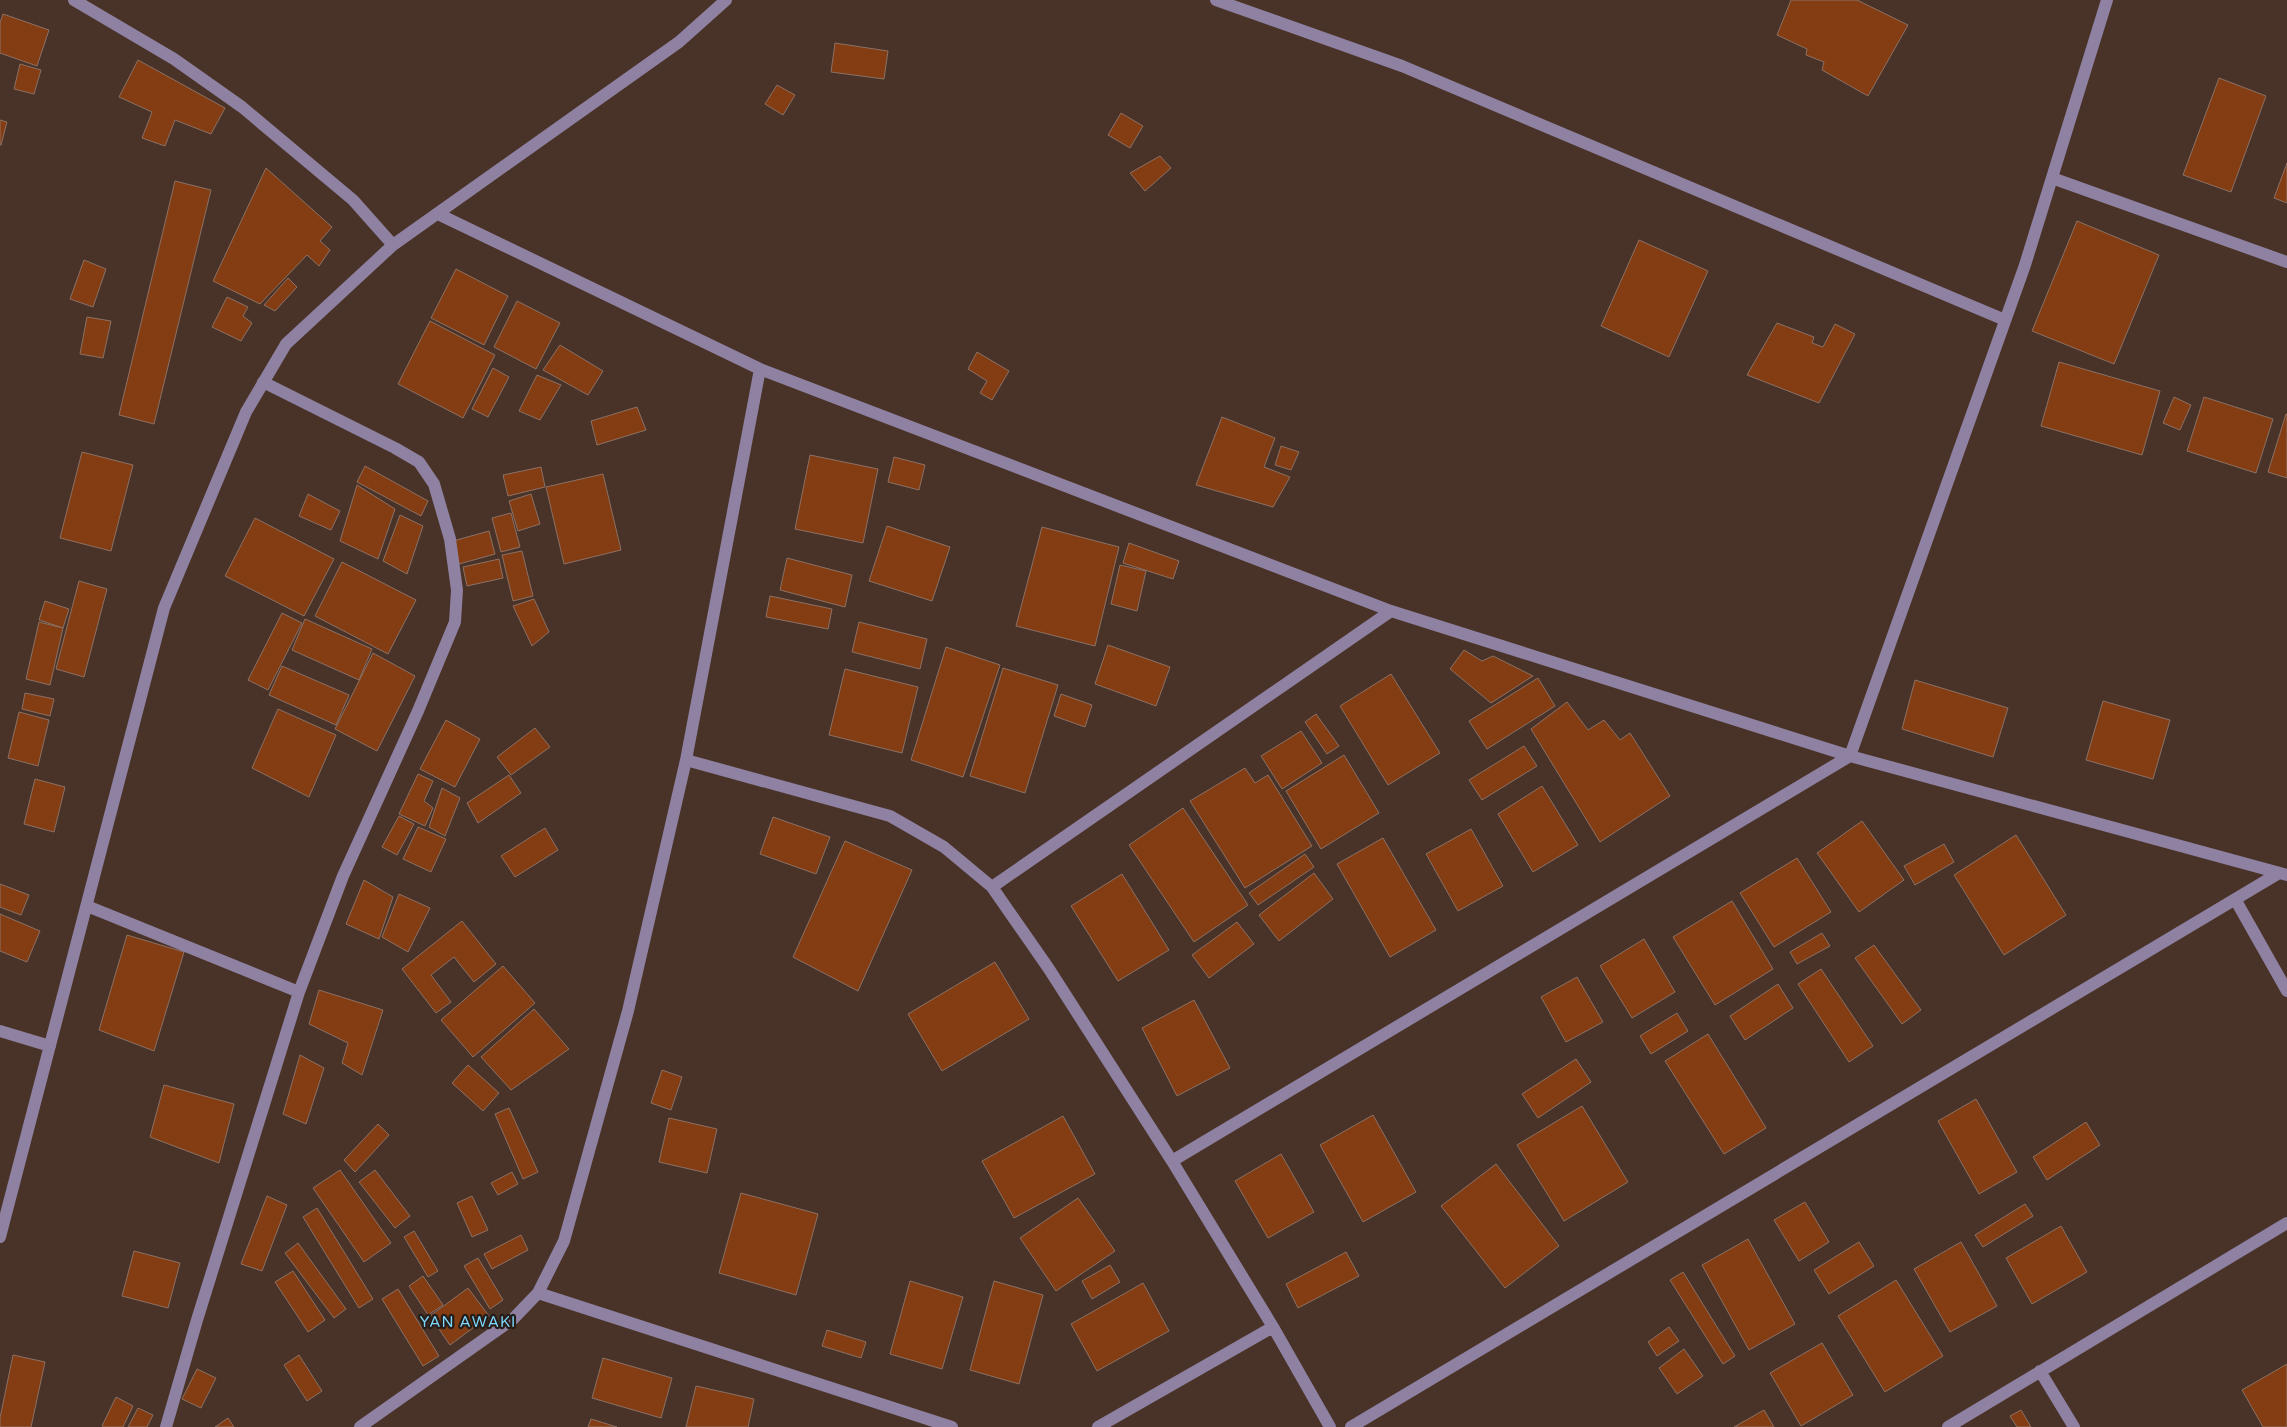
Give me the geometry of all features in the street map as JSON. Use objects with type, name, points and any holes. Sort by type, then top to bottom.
[{"type":"street","points":[[74,0],[174,59],[242,107],[353,200],[393,246]]},
{"type":"street","points":[[0,1237],[164,608],[246,412],[263,382],[286,344],[393,246],[679,42],[726,0]]},
{"type":"street","points":[[1216,0],[1402,66],[2005,320]]},
{"type":"street","points":[[1172,1161],[1850,756],[2025,265],[2107,0]]},
{"type":"street","points":[[2052,178],[2287,262]]},
{"type":"street","points":[[438,214],[760,369],[1391,611],[1850,756],[2283,874]]},
{"type":"street","points":[[360,1427],[512,1319],[538,1293],[564,1241],[628,1012],[686,760],[760,369]]},
{"type":"street","points":[[166,1427],[197,1320],[299,992],[343,876],[418,711],[455,622],[457,590],[450,539],[434,484],[419,462],[395,448],[263,382]]},
{"type":"street","points":[[992,887],[1391,611]]},
{"type":"street","points":[[686,760],[890,816],[944,847],[992,887],[1049,969],[1172,1161],[1273,1328],[1330,1427]]},
{"type":"street","points":[[1351,1427],[2235,899],[2283,874]]},
{"type":"street","points":[[2235,899],[2287,991]]},
{"type":"street","points":[[87,906],[299,992]]},
{"type":"street","points":[[0,1031],[50,1046]]},
{"type":"street","points":[[1948,1427],[2287,1223]]},
{"type":"street","points":[[538,1293],[952,1427]]},
{"type":"street","points":[[1098,1427],[1273,1328]]},
{"type":"street","points":[[2040,1371],[2074,1427]]},
{"type":"building","points":[[1791,0],[1857,0],[1908,25],[1868,96],[1822,70],[1824,62],[1806,55],[1807,49],[1777,35]]},
{"type":"building","points":[[3,14],[49,30],[37,66],[0,53],[0,23]]},
{"type":"building","points":[[835,43],[888,51],[884,79],[831,72]]},
{"type":"building","points":[[138,60],[225,108],[211,134],[175,120],[165,146],[142,138],[152,112],[119,97]]},
{"type":"building","points":[[20,64],[41,70],[34,94],[14,89]]},
{"type":"building","points":[[2219,78],[2266,96],[2231,192],[2183,175]]},
{"type":"building","points":[[777,85],[795,95],[783,115],[765,104]]},
{"type":"building","points":[[1121,113],[1143,126],[1130,148],[1108,135]]},
{"type":"building","points":[[0,120],[7,122],[1,145],[0,145]]},
{"type":"building","points":[[1160,156],[1171,168],[1145,191],[1130,173]]},
{"type":"building","points":[[2287,163],[2287,203],[2274,198]]},
{"type":"building","points":[[266,168],[332,227],[320,241],[330,250],[319,266],[307,255],[260,304],[213,281]]},
{"type":"building","points":[[175,181],[211,190],[154,424],[119,415]]},
{"type":"building","points":[[2077,221],[2159,255],[2114,364],[2032,331]]},
{"type":"building","points":[[1639,240],[1708,271],[1669,357],[1601,326]]},
{"type":"building","points":[[84,260],[106,269],[93,307],[70,299]]},
{"type":"building","points":[[456,269],[508,296],[484,345],[431,318]]},
{"type":"building","points":[[288,278],[297,287],[275,311],[264,305]]},
{"type":"building","points":[[227,297],[248,307],[243,316],[252,323],[241,341],[212,327]]},
{"type":"building","points":[[517,301],[560,323],[536,369],[494,347]]},
{"type":"building","points":[[87,317],[111,321],[103,358],[80,354]]},
{"type":"building","points":[[430,321],[495,355],[463,418],[398,384]]},
{"type":"building","points":[[1777,323],[1814,337],[1812,343],[1823,347],[1835,324],[1855,334],[1819,403],[1747,375]]},
{"type":"building","points":[[560,345],[603,371],[588,395],[543,370]]},
{"type":"building","points":[[977,352],[1009,371],[992,400],[980,393],[987,381],[968,369]]},
{"type":"building","points":[[2059,362],[2160,391],[2142,455],[2041,426]]},
{"type":"building","points":[[493,368],[509,377],[488,417],[472,409]]},
{"type":"building","points":[[537,375],[561,385],[540,420],[519,411]]},
{"type":"building","points":[[2174,397],[2191,405],[2180,430],[2163,423]]},
{"type":"building","points":[[2204,397],[2273,419],[2256,473],[2187,451]]},
{"type":"building","points":[[637,407],[646,430],[597,445],[591,421]]},
{"type":"building","points":[[2287,414],[2287,478],[2268,472]]},
{"type":"building","points":[[1222,417],[1275,438],[1264,467],[1290,477],[1273,507],[1196,485]]},
{"type":"building","points":[[1281,446],[1299,452],[1291,470],[1275,465]]},
{"type":"building","points":[[82,452],[133,465],[111,551],[60,538]]},
{"type":"building","points":[[810,455],[878,469],[863,543],[795,529]]},
{"type":"building","points":[[894,457],[925,465],[919,490],[888,482]]},
{"type":"building","points":[[365,466],[428,501],[421,516],[357,482]]},
{"type":"building","points":[[541,467],[545,487],[508,496],[503,475]]},
{"type":"building","points":[[603,474],[621,550],[564,564],[546,487]]},
{"type":"building","points":[[357,485],[395,509],[378,559],[340,541]]},
{"type":"building","points":[[308,494],[340,511],[331,530],[299,516]]},
{"type":"building","points":[[531,494],[540,524],[518,531],[509,501]]},
{"type":"building","points":[[511,513],[520,547],[501,552],[492,518]]},
{"type":"building","points":[[400,515],[423,526],[407,574],[383,561]]},
{"type":"building","points":[[255,518],[334,559],[304,616],[225,576]]},
{"type":"building","points":[[887,526],[950,547],[932,601],[869,581]]},
{"type":"building","points":[[1042,527],[1119,547],[1095,646],[1016,626]]},
{"type":"building","points":[[489,531],[495,554],[459,564],[453,541]]},
{"type":"building","points":[[1129,543],[1179,561],[1173,579],[1123,563]]},
{"type":"building","points":[[522,551],[533,596],[513,601],[502,555]]},
{"type":"building","points":[[787,558],[852,575],[845,607],[780,590]]},
{"type":"building","points":[[499,559],[503,578],[467,586],[463,567]]},
{"type":"building","points":[[342,562],[416,600],[388,654],[315,616]]},
{"type":"building","points":[[1120,565],[1146,571],[1137,611],[1111,604]]},
{"type":"building","points":[[79,581],[107,589],[84,677],[56,669]]},
{"type":"building","points":[[770,596],[832,609],[828,629],[766,617]]},
{"type":"building","points":[[534,599],[549,632],[532,646],[513,606]]},
{"type":"building","points":[[45,601],[69,609],[63,628],[39,620]]},
{"type":"building","points":[[282,613],[302,623],[268,690],[248,680]]},
{"type":"building","points":[[305,619],[372,649],[359,680],[292,650]]},
{"type":"building","points":[[39,622],[63,628],[50,685],[26,679]]},
{"type":"building","points":[[859,622],[927,639],[920,669],[852,652]]},
{"type":"building","points":[[1108,645],[1170,667],[1156,706],[1095,684]]},
{"type":"building","points":[[946,647],[1000,665],[963,777],[911,760]]},
{"type":"building","points":[[1464,650],[1482,661],[1493,656],[1533,676],[1491,703],[1450,669]]},
{"type":"building","points":[[373,653],[415,676],[377,751],[335,729]]},
{"type":"building","points":[[282,666],[349,695],[336,725],[269,695]]},
{"type":"building","points":[[1003,668],[1058,685],[1025,793],[970,776]]},
{"type":"building","points":[[845,669],[918,687],[902,753],[829,735]]},
{"type":"building","points":[[1391,674],[1440,753],[1388,785],[1340,706]]},
{"type":"building","points":[[1538,678],[1555,706],[1487,749],[1469,721]]},
{"type":"building","points":[[1915,680],[2008,708],[1993,757],[1902,729]]},
{"type":"building","points":[[25,693],[54,699],[50,716],[22,709]]},
{"type":"building","points":[[1061,694],[1092,705],[1085,727],[1054,716]]},
{"type":"building","points":[[2103,701],[2170,720],[2153,779],[2086,760]]},
{"type":"building","points":[[1567,702],[1588,730],[1604,720],[1620,740],[1630,733],[1670,796],[1600,842],[1531,729]]},
{"type":"building","points":[[278,709],[336,735],[309,797],[252,768]]},
{"type":"building","points":[[19,712],[49,720],[38,766],[8,758]]},
{"type":"building","points":[[1316,714],[1339,746],[1327,754],[1305,722]]},
{"type":"building","points":[[446,720],[480,739],[455,787],[420,769]]},
{"type":"building","points":[[535,728],[550,747],[511,775],[497,757]]},
{"type":"building","points":[[1301,731],[1322,763],[1282,789],[1261,756]]},
{"type":"building","points":[[1524,746],[1537,766],[1482,800],[1469,780]]},
{"type":"building","points":[[1344,755],[1379,813],[1321,849],[1286,791]]},
{"type":"building","points":[[1245,768],[1255,783],[1268,775],[1312,846],[1245,888],[1190,801]]},
{"type":"building","points":[[418,774],[433,781],[424,801],[433,808],[425,826],[399,814]]},
{"type":"building","points":[[509,775],[521,793],[478,823],[467,803]]},
{"type":"building","points":[[35,779],[65,787],[54,832],[24,824]]},
{"type":"building","points":[[1542,786],[1578,845],[1533,872],[1498,814]]},
{"type":"building","points":[[442,788],[460,798],[445,836],[429,827]]},
{"type":"building","points":[[1183,808],[1248,905],[1194,942],[1129,845]]},
{"type":"building","points":[[399,816],[414,824],[397,855],[382,847]]},
{"type":"building","points":[[773,817],[830,837],[816,874],[760,854]]},
{"type":"building","points":[[1862,821],[1904,880],[1859,912],[1817,853]]},
{"type":"building","points":[[418,827],[446,839],[431,872],[403,859]]},
{"type":"building","points":[[545,828],[558,850],[515,877],[501,856]]},
{"type":"building","points":[[1471,829],[1503,886],[1458,911],[1426,854]]},
{"type":"building","points":[[2016,835],[2066,915],[2004,955],[1954,875]]},
{"type":"building","points":[[1383,838],[1436,930],[1390,957],[1337,864]]},
{"type":"building","points":[[845,841],[912,870],[858,991],[793,957]]},
{"type":"building","points":[[1944,844],[1954,862],[1915,885],[1904,866]]},
{"type":"building","points":[[1305,854],[1314,867],[1258,905],[1249,893]]},
{"type":"building","points":[[1797,858],[1831,912],[1774,947],[1740,893]]},
{"type":"building","points":[[1314,873],[1333,899],[1279,941],[1259,915]]},
{"type":"building","points":[[1122,874],[1169,950],[1118,981],[1071,906]]},
{"type":"building","points":[[364,880],[393,897],[379,939],[346,924]]},
{"type":"building","points":[[0,884],[29,895],[21,915],[0,907]]},
{"type":"building","points":[[399,894],[430,908],[408,952],[382,937]]},
{"type":"building","points":[[1732,901],[1773,969],[1715,1005],[1673,937]]},
{"type":"building","points":[[0,914],[40,931],[27,962],[0,951]]},
{"type":"building","points":[[462,921],[496,964],[474,982],[454,957],[431,975],[451,1002],[436,1013],[402,969]]},
{"type":"building","points":[[1237,922],[1254,944],[1209,978],[1192,955]]},
{"type":"building","points":[[1822,933],[1830,946],[1797,964],[1790,952]]},
{"type":"building","points":[[127,935],[184,952],[154,1051],[99,1030]]},
{"type":"building","points":[[1644,939],[1675,992],[1632,1018],[1600,966]]},
{"type":"building","points":[[1874,945],[1921,1010],[1902,1024],[1855,958]]},
{"type":"building","points":[[995,962],[1029,1019],[942,1071],[908,1014]]},
{"type":"building","points":[[503,966],[535,1003],[473,1057],[441,1020]]},
{"type":"building","points":[[1821,969],[1873,1046],[1849,1062],[1798,984]]},
{"type":"building","points":[[1577,977],[1603,1022],[1566,1042],[1541,997]]},
{"type":"building","points":[[1778,984],[1793,1008],[1745,1040],[1730,1016]]},
{"type":"building","points":[[319,990],[383,1010],[362,1075],[342,1063],[348,1043],[309,1024]]},
{"type":"building","points":[[1194,1000],[1230,1068],[1177,1096],[1142,1028]]},
{"type":"building","points":[[534,1009],[569,1049],[511,1090],[481,1057]]},
{"type":"building","points":[[1677,1013],[1688,1031],[1651,1054],[1640,1036]]},
{"type":"building","points":[[1708,1034],[1766,1128],[1724,1154],[1665,1061]]},
{"type":"building","points":[[300,1055],[324,1068],[306,1124],[283,1114]]},
{"type":"building","points":[[1576,1059],[1591,1082],[1538,1118],[1522,1094]]},
{"type":"building","points":[[468,1065],[499,1093],[483,1111],[452,1083]]},
{"type":"building","points":[[662,1070],[682,1077],[671,1110],[651,1103]]},
{"type":"building","points":[[164,1085],[234,1104],[219,1163],[150,1137]]},
{"type":"building","points":[[1976,1099],[2017,1172],[1979,1194],[1938,1121]]},
{"type":"building","points":[[1582,1106],[1628,1182],[1564,1221],[1517,1145]]},
{"type":"building","points":[[509,1108],[538,1172],[523,1179],[495,1114]]},
{"type":"building","points":[[1373,1115],[1416,1192],[1363,1222],[1320,1145]]},
{"type":"building","points":[[1063,1116],[1095,1174],[1014,1218],[982,1161]]},
{"type":"building","points":[[669,1118],[717,1129],[707,1173],[659,1162]]},
{"type":"building","points":[[2086,1122],[2100,1145],[2047,1180],[2033,1157]]},
{"type":"building","points":[[378,1124],[389,1135],[355,1172],[344,1160]]},
{"type":"building","points":[[1281,1154],[1314,1212],[1268,1238],[1235,1181]]},
{"type":"building","points":[[1496,1164],[1559,1246],[1505,1288],[1441,1206]]},
{"type":"building","points":[[340,1170],[391,1243],[364,1262],[313,1188]]},
{"type":"building","points":[[375,1170],[410,1216],[395,1228],[359,1182]]},
{"type":"building","points":[[512,1172],[518,1184],[498,1195],[491,1183]]},
{"type":"building","points":[[741,1193],[818,1214],[796,1295],[719,1273]]},
{"type":"building","points":[[267,1196],[287,1205],[262,1271],[241,1264]]},
{"type":"building","points":[[472,1196],[488,1230],[472,1237],[457,1203]]},
{"type":"building","points":[[1078,1198],[1115,1251],[1056,1291],[1020,1238]]},
{"type":"building","points":[[1805,1202],[1829,1242],[1799,1261],[1774,1220]]},
{"type":"building","points":[[2025,1204],[2033,1216],[1983,1247],[1975,1235]]},
{"type":"building","points":[[317,1208],[373,1299],[359,1308],[303,1217]]},
{"type":"building","points":[[2061,1226],[2087,1272],[2032,1304],[2006,1258]]},
{"type":"building","points":[[414,1231],[438,1271],[428,1277],[404,1237]]},
{"type":"building","points":[[521,1235],[528,1250],[492,1269],[484,1254]]},
{"type":"building","points":[[1748,1239],[1795,1324],[1749,1350],[1702,1265]]},
{"type":"building","points":[[1859,1242],[1874,1266],[1829,1294],[1814,1270]]},
{"type":"building","points":[[1961,1242],[1997,1306],[1950,1332],[1914,1269]]},
{"type":"building","points":[[298,1243],[346,1309],[334,1318],[285,1253]]},
{"type":"building","points":[[134,1251],[180,1263],[168,1308],[122,1296]]},
{"type":"building","points":[[1346,1252],[1359,1276],[1298,1308],[1286,1284]]},
{"type":"building","points":[[478,1258],[503,1300],[490,1309],[464,1266]]},
{"type":"building","points":[[1110,1265],[1120,1282],[1092,1299],[1082,1281]]},
{"type":"building","points":[[293,1271],[325,1320],[308,1332],[275,1282]]},
{"type":"building","points":[[1683,1272],[1735,1356],[1723,1364],[1670,1280]]},
{"type":"building","points":[[423,1276],[443,1305],[428,1315],[409,1286]]},
{"type":"building","points":[[1896,1280],[1943,1356],[1885,1392],[1838,1316]]},
{"type":"building","points":[[910,1281],[963,1297],[942,1369],[890,1354]]},
{"type":"building","points":[[994,1281],[1043,1295],[1019,1384],[970,1370]]},
{"type":"building","points":[[1143,1283],[1169,1331],[1097,1371],[1071,1324]]},
{"type":"building","points":[[468,1288],[489,1316],[450,1345],[430,1316]]},
{"type":"building","points":[[398,1289],[439,1356],[423,1366],[382,1299]]},
{"type":"building","points":[[1669,1327],[1679,1341],[1657,1356],[1648,1342]]},
{"type":"building","points":[[827,1330],[866,1342],[861,1358],[822,1346]]},
{"type":"building","points":[[1822,1343],[1853,1395],[1801,1426],[1770,1373]]},
{"type":"building","points":[[1684,1349],[1703,1376],[1677,1394],[1659,1368]]},
{"type":"building","points":[[13,1355],[45,1362],[31,1427],[0,1427],[0,1418]]},
{"type":"building","points":[[299,1355],[322,1391],[307,1401],[284,1365]]},
{"type":"building","points":[[603,1358],[672,1378],[661,1418],[592,1398]]},
{"type":"building","points":[[2287,1364],[2287,1427],[2263,1427],[2242,1390]]},
{"type":"building","points":[[197,1369],[216,1378],[201,1408],[182,1399]]},
{"type":"building","points":[[696,1386],[754,1399],[748,1427],[686,1427]]},
{"type":"building","points":[[116,1397],[133,1406],[123,1427],[104,1427],[102,1426]]},
{"type":"building","points":[[138,1408],[153,1415],[147,1427],[128,1427]]},
{"type":"building","points":[[1764,1410],[1774,1427],[1734,1427]]},
{"type":"building","points":[[2021,1410],[2031,1427],[2017,1427],[2010,1416]]},
{"type":"building","points":[[228,1418],[234,1427],[215,1427]]},
{"type":"building","points":[[591,1419],[617,1427],[588,1427]]},
{"type":"district","name":"YAN AWAKI","points":[[468,1322]]}]
